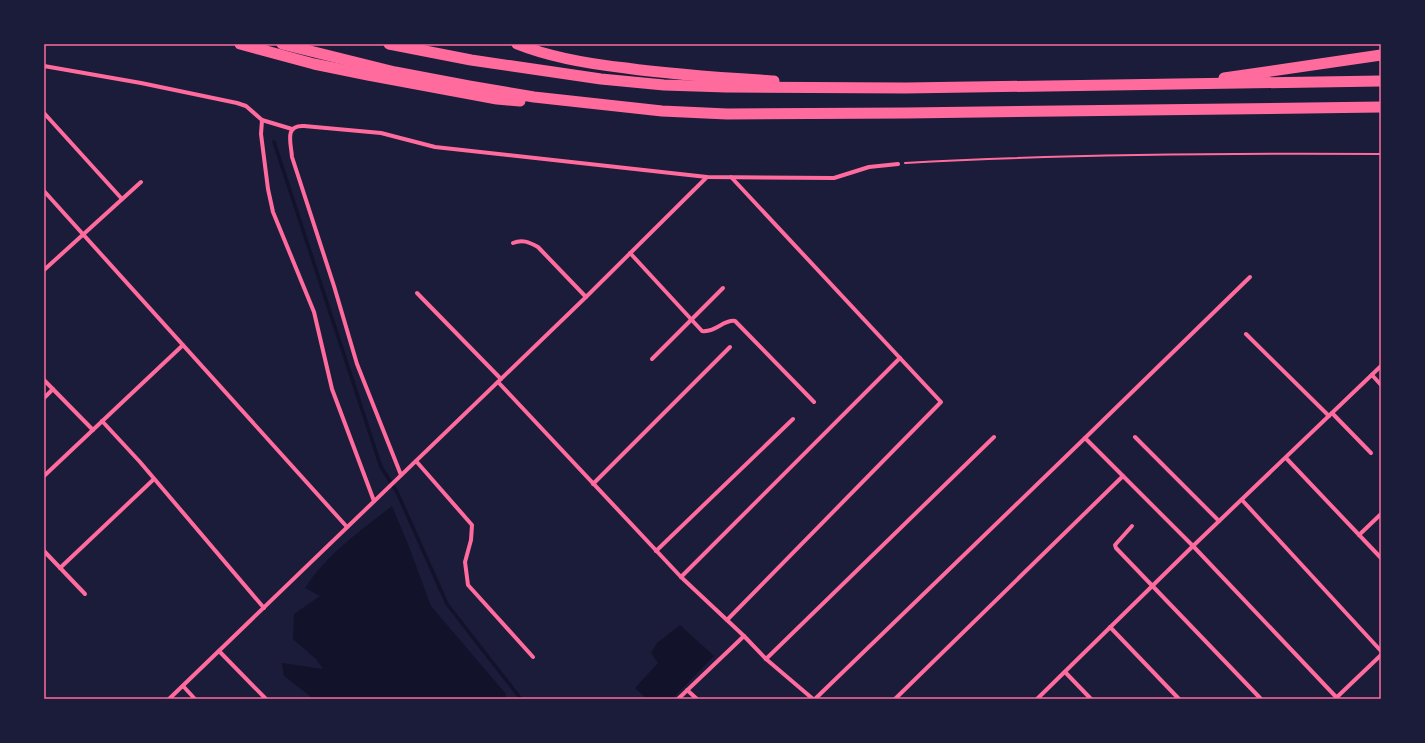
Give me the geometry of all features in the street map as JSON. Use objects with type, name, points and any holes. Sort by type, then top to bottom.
[{"type":"highway","points":[[240,44],[314,64],[497,100],[598,104]]},
{"type":"highway","points":[[282,44],[395,72],[527,96],[662,111],[728,114],[899,114],[1381,107]]},
{"type":"highway","points":[[389,44],[478,61],[609,80],[664,85],[726,87],[906,88],[1381,81]]},
{"type":"highway","points":[[517,44],[546,54],[591,64],[665,73],[906,88]]},
{"type":"highway","points":[[1174,85],[1381,55]]},
{"type":"street","points":[[44,66],[141,83],[237,103],[246,106],[262,120],[292,129]]},
{"type":"street","points":[[44,113],[122,199]]},
{"type":"street","points":[[262,120],[261,134],[268,188],[273,212],[314,312],[332,389],[374,501]]},
{"type":"street","points":[[401,475],[357,364],[334,286],[292,157],[290,137],[292,129],[295,126],[382,133],[435,147],[707,177],[834,178],[869,167],[898,164]]},
{"type":"street","points":[[169,699],[586,297],[707,177]]},
{"type":"street","points":[[727,620],[941,402],[731,177]]},
{"type":"street","points":[[44,270],[141,182]]},
{"type":"street","points":[[44,191],[82,235],[347,527]]},
{"type":"street","points":[[512,243],[519,240],[529,242],[538,247],[586,297]]},
{"type":"street","points":[[630,253],[690,320],[702,331],[711,331],[729,321],[735,321],[814,402]]},
{"type":"street","points":[[417,293],[500,380],[593,484],[680,577],[744,636],[766,659],[814,699],[1250,277]]},
{"type":"street","points":[[652,359],[723,288]]},
{"type":"street","points":[[1246,334],[1371,453]]},
{"type":"street","points":[[44,476],[182,345]]},
{"type":"street","points":[[593,484],[730,346]]},
{"type":"street","points":[[680,577],[900,358]]},
{"type":"street","points":[[1037,699],[1193,546],[1381,366]]},
{"type":"street","points":[[1372,375],[1381,385]]},
{"type":"street","points":[[44,380],[93,430]]},
{"type":"street","points":[[44,398],[53,390]]},
{"type":"street","points":[[656,551],[793,419]]},
{"type":"street","points":[[102,421],[154,479],[264,608]]},
{"type":"street","points":[[766,659],[994,437]]},
{"type":"street","points":[[1135,437],[1219,521]]},
{"type":"street","points":[[1085,438],[1193,546],[1337,698],[1381,655]]},
{"type":"street","points":[[1286,458],[1381,558]]},
{"type":"street","points":[[416,461],[472,525],[471,540],[465,562],[468,584],[533,657]]},
{"type":"street","points":[[895,699],[1123,476]]},
{"type":"street","points":[[60,568],[154,479]]},
{"type":"street","points":[[1242,500],[1381,651]]},
{"type":"street","points":[[1359,535],[1381,514]]},
{"type":"street","points":[[1132,526],[1117,541],[1115,545],[1116,548],[1261,699]]},
{"type":"street","points":[[44,551],[85,594]]},
{"type":"street","points":[[1110,628],[1179,699]]},
{"type":"street","points":[[678,699],[744,636]]},
{"type":"street","points":[[219,651],[266,699]]},
{"type":"street","points":[[1065,672],[1091,699]]},
{"type":"street","points":[[183,686],[195,699]]},
{"type":"street","points":[[687,690],[697,699]]},
{"type":"path","points":[[898,164],[956,160],[1172,154],[1381,154]]},
{"type":"shaded area","points":[[392,506],[431,606],[506,694],[505,699],[314,699],[284,676],[282,663],[323,669],[316,659],[293,639],[294,614],[320,596],[305,588],[323,564],[356,534]]},
{"type":"shaded area","points":[[680,625],[714,656],[672,699],[647,699],[635,688],[658,663],[651,653],[657,643]]},
{"type":"waterway","points":[[274,142],[381,467],[397,492],[447,604],[521,699]]}]
